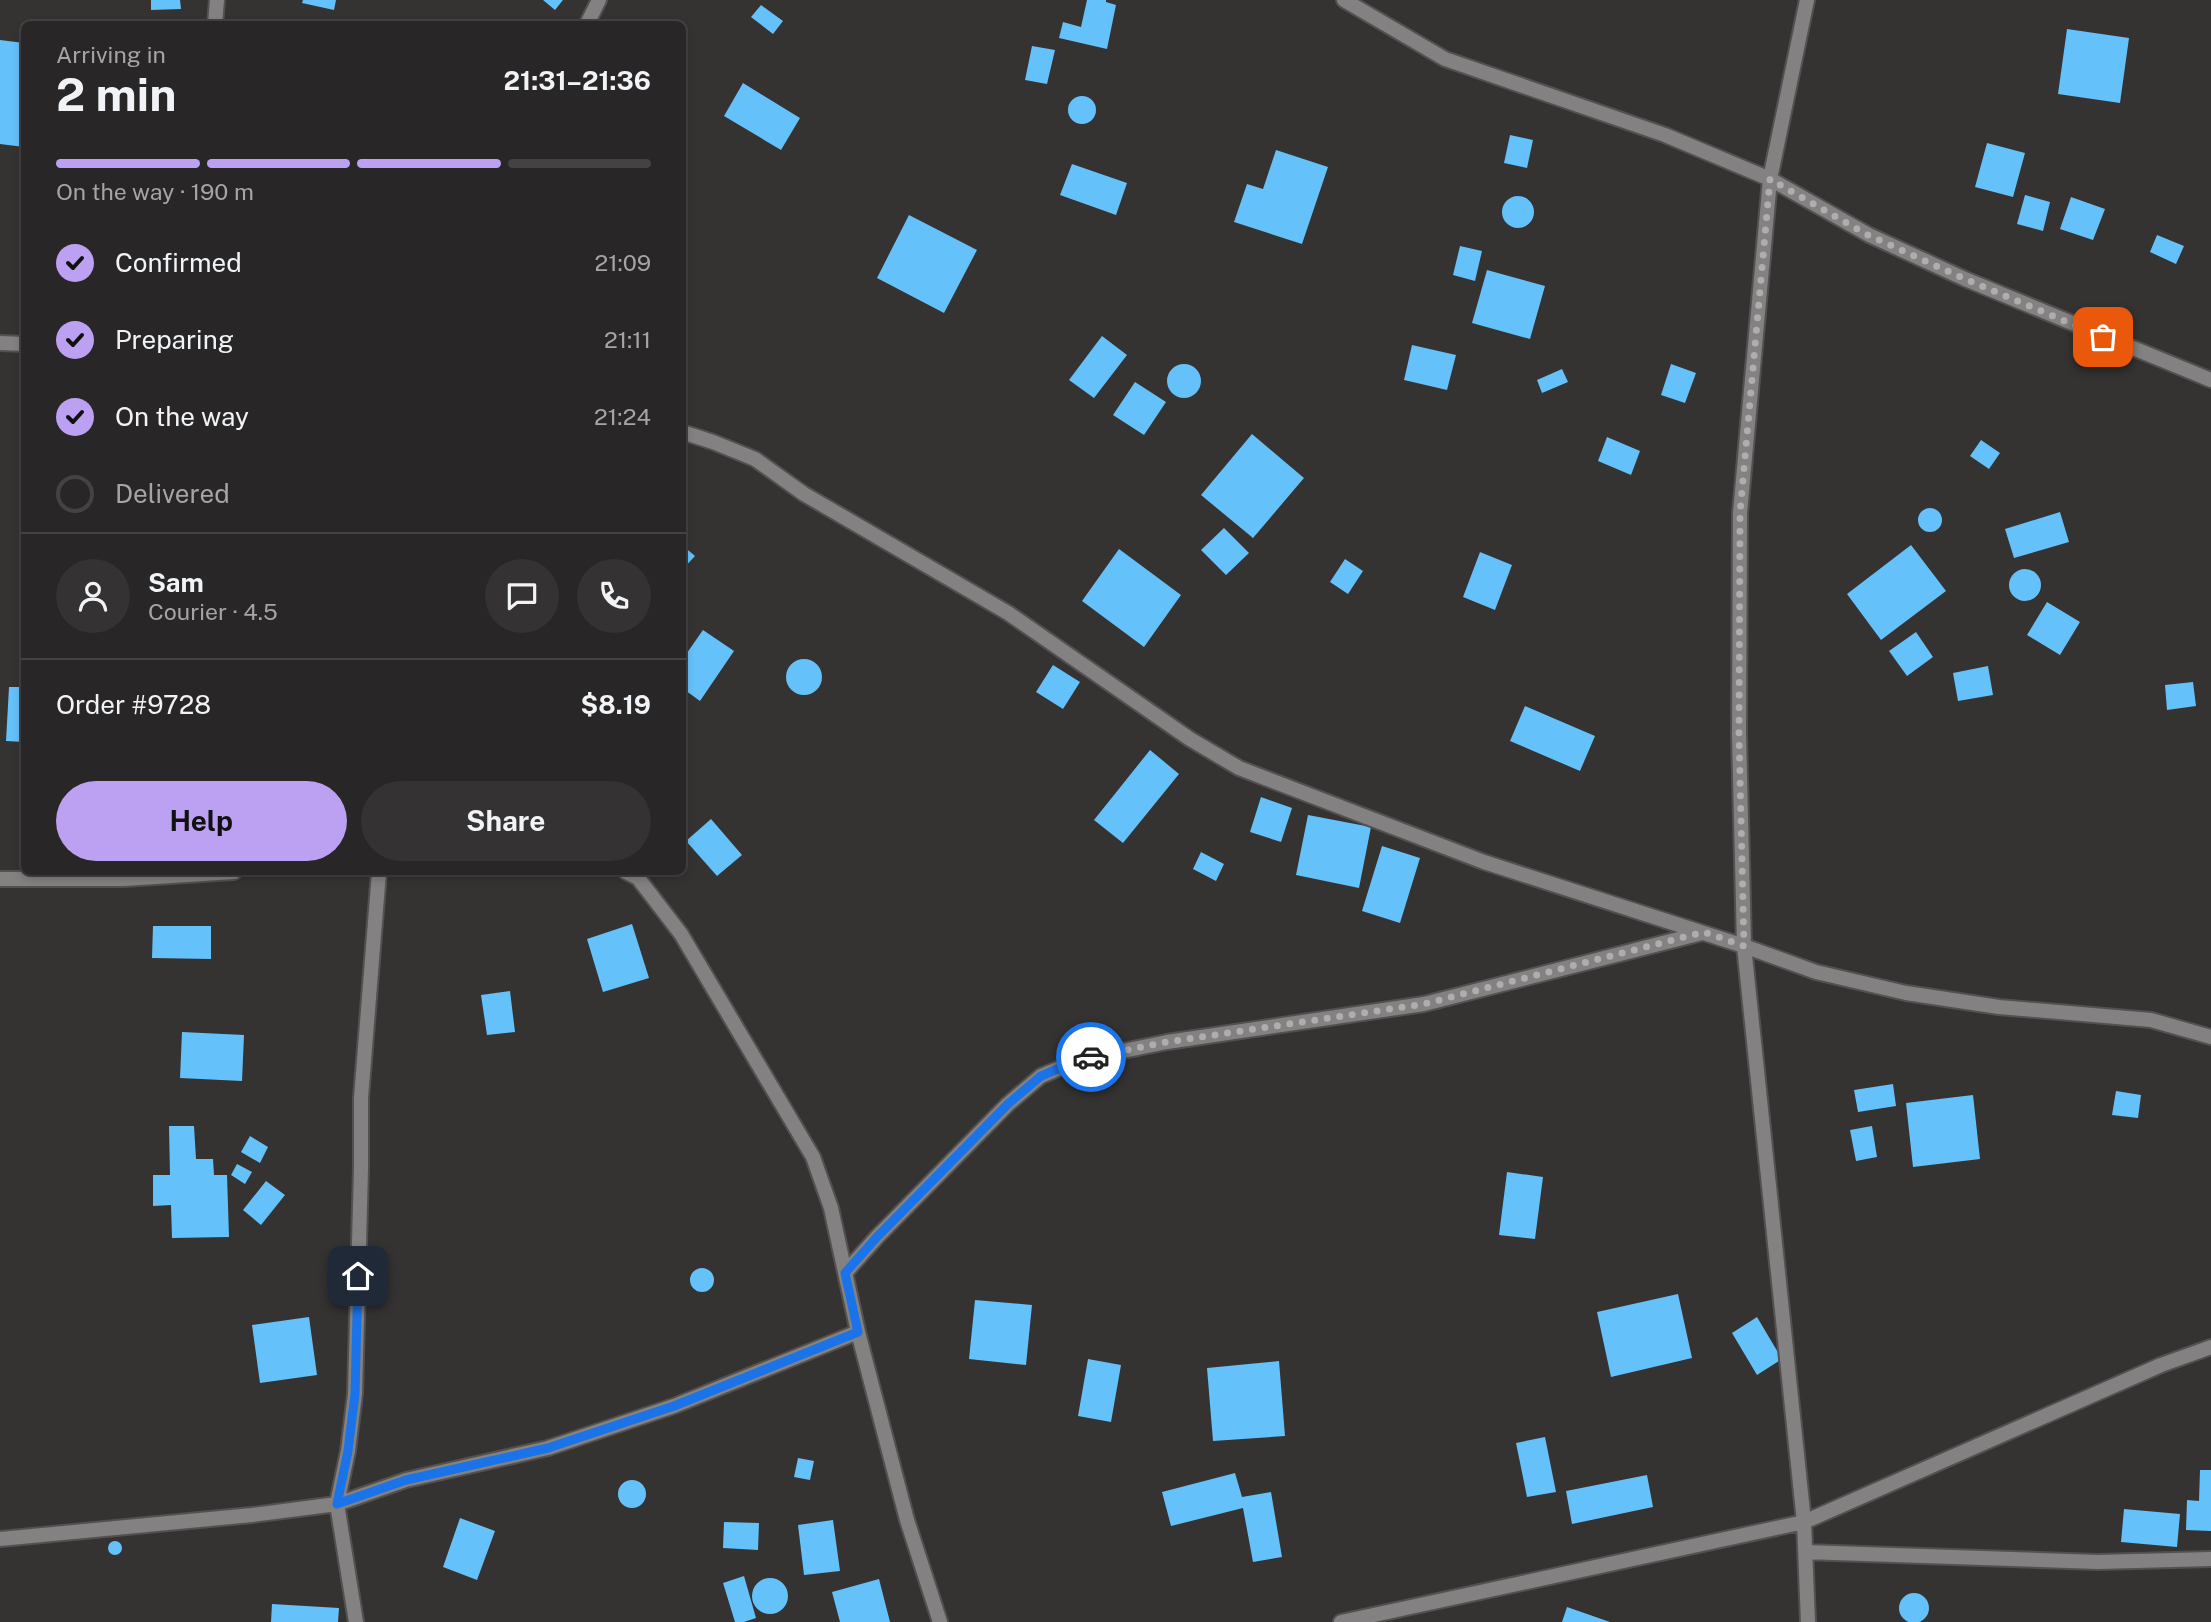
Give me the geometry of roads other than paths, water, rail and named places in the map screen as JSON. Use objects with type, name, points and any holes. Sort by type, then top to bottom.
[{"type":"street","points":[[215,21],[217,0]]},
{"type":"street","points":[[588,21],[599,0]]},
{"type":"street","points":[[1344,0],[1445,59],[1665,135],[1770,179],[1868,235],[2211,380]]},
{"type":"street","points":[[1807,0],[1770,179],[1740,513],[1739,734],[1744,946],[1804,1522],[1808,1622]]},
{"type":"street","points":[[0,343],[21,344]]},
{"type":"street","points":[[686,433],[755,459],[804,494],[1008,613],[1190,739],[1239,768],[1484,862],[1704,932],[1816,972],[1906,993],[1999,1007],[2151,1020],[2211,1037]]},
{"type":"street","points":[[0,880],[123,879],[186,875]]},
{"type":"street","points":[[356,1622],[337,1504],[348,1451],[355,1394],[361,1098],[379,875]]},
{"type":"street","points":[[632,875],[638,878],[681,934],[813,1157],[831,1208],[858,1332],[907,1520],[940,1622]]},
{"type":"street","points":[[845,1273],[1008,1104],[1041,1076],[1079,1060],[1167,1042],[1424,1004],[1704,932]]},
{"type":"street","points":[[0,1539],[239,1517],[337,1504],[406,1480],[548,1448],[674,1406],[858,1332]]},
{"type":"street","points":[[1340,1622],[1804,1522],[2161,1365],[2211,1347]]},
{"type":"street","points":[[1805,1552],[2098,1562],[2211,1559]]}]
